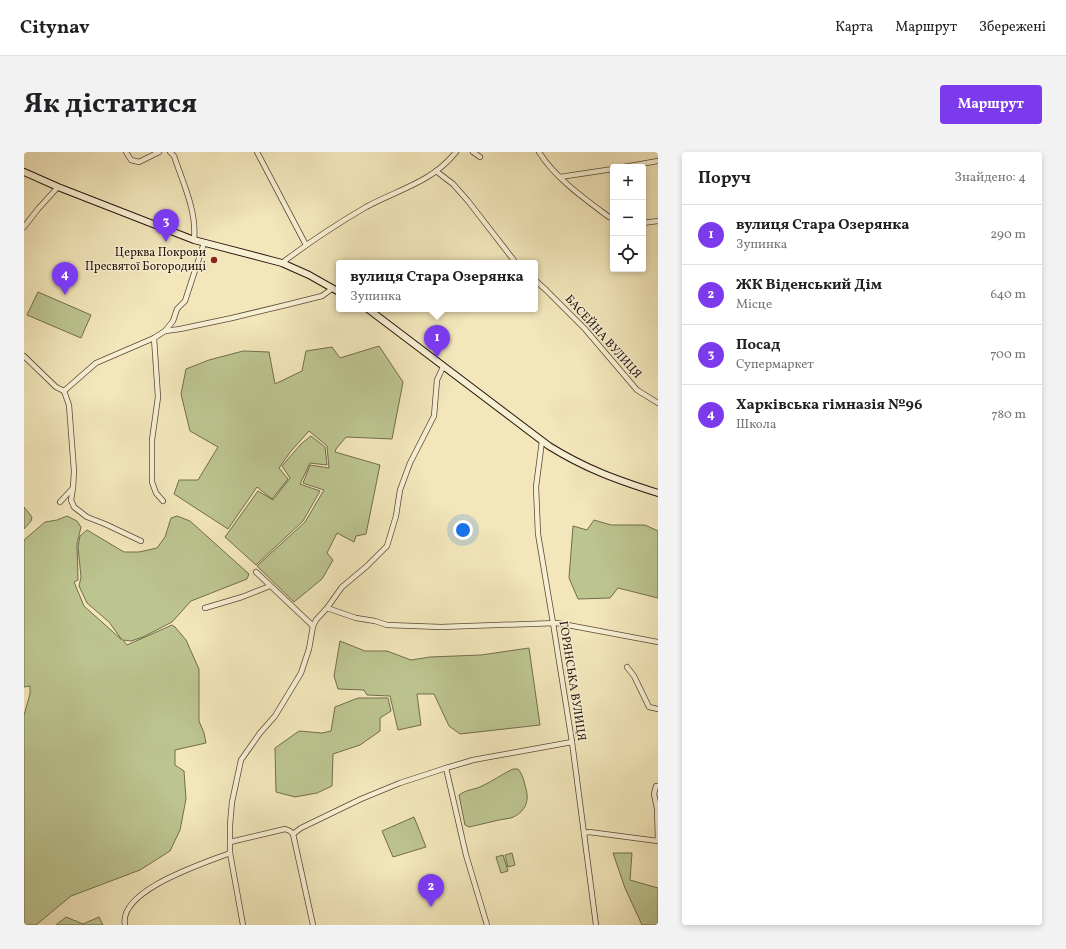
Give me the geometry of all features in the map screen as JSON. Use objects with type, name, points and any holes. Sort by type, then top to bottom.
[{"type":"main road","points":[[24,172],[58,187],[194,240],[282,263],[309,275],[336,290]]},
{"type":"main road","points":[[372,312],[542,441],[570,459],[609,477],[658,493]]},
{"type":"street","points":[[126,152],[131,160],[139,162],[159,152]]},
{"type":"street","points":[[170,152],[174,156],[190,205],[195,230],[194,240]]},
{"type":"street","points":[[257,152],[306,245]]},
{"type":"street","points":[[282,263],[306,245],[367,207],[426,179],[450,160],[456,152]]},
{"type":"street","points":[[473,152],[480,157]]},
{"type":"street","points":[[539,152],[560,177],[584,199],[610,217]]},
{"type":"street","points":[[641,164],[658,161]]},
{"type":"street","points":[[560,177],[610,169]]},
{"type":"street","points":[[436,171],[453,184],[468,201],[514,260]]},
{"type":"street","points":[[24,227],[58,187]]},
{"type":"street","points":[[646,223],[658,221]]},
{"type":"street","points":[[64,391],[96,363],[154,338],[165,331],[173,320],[178,309],[185,301],[204,243]]},
{"type":"street","name":"БАСЕЙНА ВУЛИЦЯ","points":[[538,283],[585,329],[636,390],[658,403]]},
{"type":"street","points":[[165,331],[224,320],[322,296],[333,288]]},
{"type":"street","points":[[154,338],[158,397],[152,440],[152,482],[156,493],[163,501]]},
{"type":"street","points":[[24,356],[56,387],[64,391],[69,405],[74,471],[72,500],[74,507],[87,517],[141,541]]},
{"type":"street","points":[[242,925],[230,853],[232,802],[241,760],[260,733],[275,716],[301,673],[309,649],[313,626],[316,620],[327,608],[342,587],[367,566],[387,546],[396,516],[400,490],[407,470],[434,416],[437,380],[443,366]]},
{"type":"street","name":"ГОРЯНСЬКА ВУЛИЦЯ","points":[[542,441],[536,487],[538,534],[572,742],[596,925]]},
{"type":"street","points":[[60,502],[73,488]]},
{"type":"street","points":[[256,572],[313,626]]},
{"type":"street","points":[[205,608],[242,597],[270,586]]},
{"type":"street","points":[[327,608],[356,618],[388,625],[441,627],[553,623],[658,642]]},
{"type":"street","points":[[627,667],[634,676],[649,707],[658,709]]},
{"type":"street","points":[[293,834],[301,828],[361,799],[400,783],[473,760],[572,742]]},
{"type":"street","points":[[446,768],[466,856],[487,925]]},
{"type":"street","points":[[584,833],[589,832],[658,841],[657,808],[654,794],[656,786],[658,786]]},
{"type":"street","points":[[230,842],[285,830],[290,831],[293,834],[313,925]]},
{"type":"street","points":[[125,925],[125,915],[127,909],[131,903],[148,889],[162,881],[230,853]]},
{"type":"green space","points":[[38,292],[91,315],[81,338],[27,315]]},
{"type":"green space","points":[[379,346],[403,382],[392,439],[346,437],[335,452],[380,465],[366,534],[356,536],[354,542],[337,533],[327,553],[333,560],[322,579],[294,602],[257,566],[305,522],[324,490],[303,483],[310,465],[329,468],[327,446],[309,431],[291,451],[279,468],[288,479],[272,499],[257,487],[228,529],[174,494],[179,480],[198,480],[218,447],[190,431],[181,394],[186,369],[209,360],[243,351],[269,352],[275,384],[302,371],[306,351],[332,347],[340,358]]},
{"type":"green space","points":[[311,436],[325,447],[327,465],[310,463],[300,484],[320,491],[303,521],[256,565],[225,537],[258,491],[273,500],[290,478],[282,466],[301,444]]},
{"type":"green space","points":[[24,507],[32,517],[31,521],[24,529]]},
{"type":"green space","points":[[67,516],[77,521],[81,527],[77,544],[78,580],[74,582],[84,606],[122,640],[109,622],[87,603],[79,586],[81,577],[78,547],[80,536],[87,530],[124,552],[139,552],[157,548],[165,537],[171,518],[177,516],[190,521],[249,574],[247,579],[191,601],[172,622],[143,637],[131,641],[123,640],[127,645],[172,625],[186,640],[199,669],[199,721],[206,743],[175,750],[175,765],[184,771],[186,799],[180,830],[170,851],[140,870],[71,896],[36,925],[24,925],[24,715],[30,694],[30,686],[24,687],[24,540],[45,522],[57,520]]},
{"type":"green space","points":[[594,520],[611,525],[645,525],[658,531],[658,598],[618,588],[610,598],[578,599],[569,578],[573,526],[587,530]]},
{"type":"green space","points":[[340,641],[365,651],[387,651],[411,660],[430,657],[481,655],[529,648],[540,725],[460,734],[449,726],[434,694],[417,694],[421,725],[398,730],[390,696],[367,695],[364,690],[338,689],[334,676]]},
{"type":"green space","points":[[358,698],[388,698],[391,711],[380,718],[380,731],[360,745],[333,754],[332,786],[317,793],[295,797],[276,792],[275,748],[299,731],[322,733],[331,731],[335,707]]},
{"type":"green space","points":[[513,769],[518,769],[520,771],[526,789],[527,798],[523,810],[511,818],[469,827],[465,825],[459,795],[482,786]]},
{"type":"green space","points":[[414,817],[426,847],[393,857],[382,831]]},
{"type":"green space","points":[[512,853],[515,865],[508,867],[505,855]]},
{"type":"green space","points":[[613,853],[632,853],[630,880],[658,888],[658,925],[642,925],[625,888]]},
{"type":"green space","points":[[503,855],[508,871],[501,873],[496,857]]},
{"type":"green space","points":[[66,917],[83,924],[99,917],[103,925],[56,925]]},
{"type":"place","name":"Посад","points":[[166,242]]},
{"type":"place","name":"Церква Покрови Пресвятої Богородиці","points":[[214,260]]},
{"type":"place","name":"Харківська гімназія №96","points":[[65,295]]},
{"type":"place","name":"вулиця Стара Озерянка","points":[[437,358]]},
{"type":"place","name":"ЖК Віденський Дім","points":[[431,907]]}]
